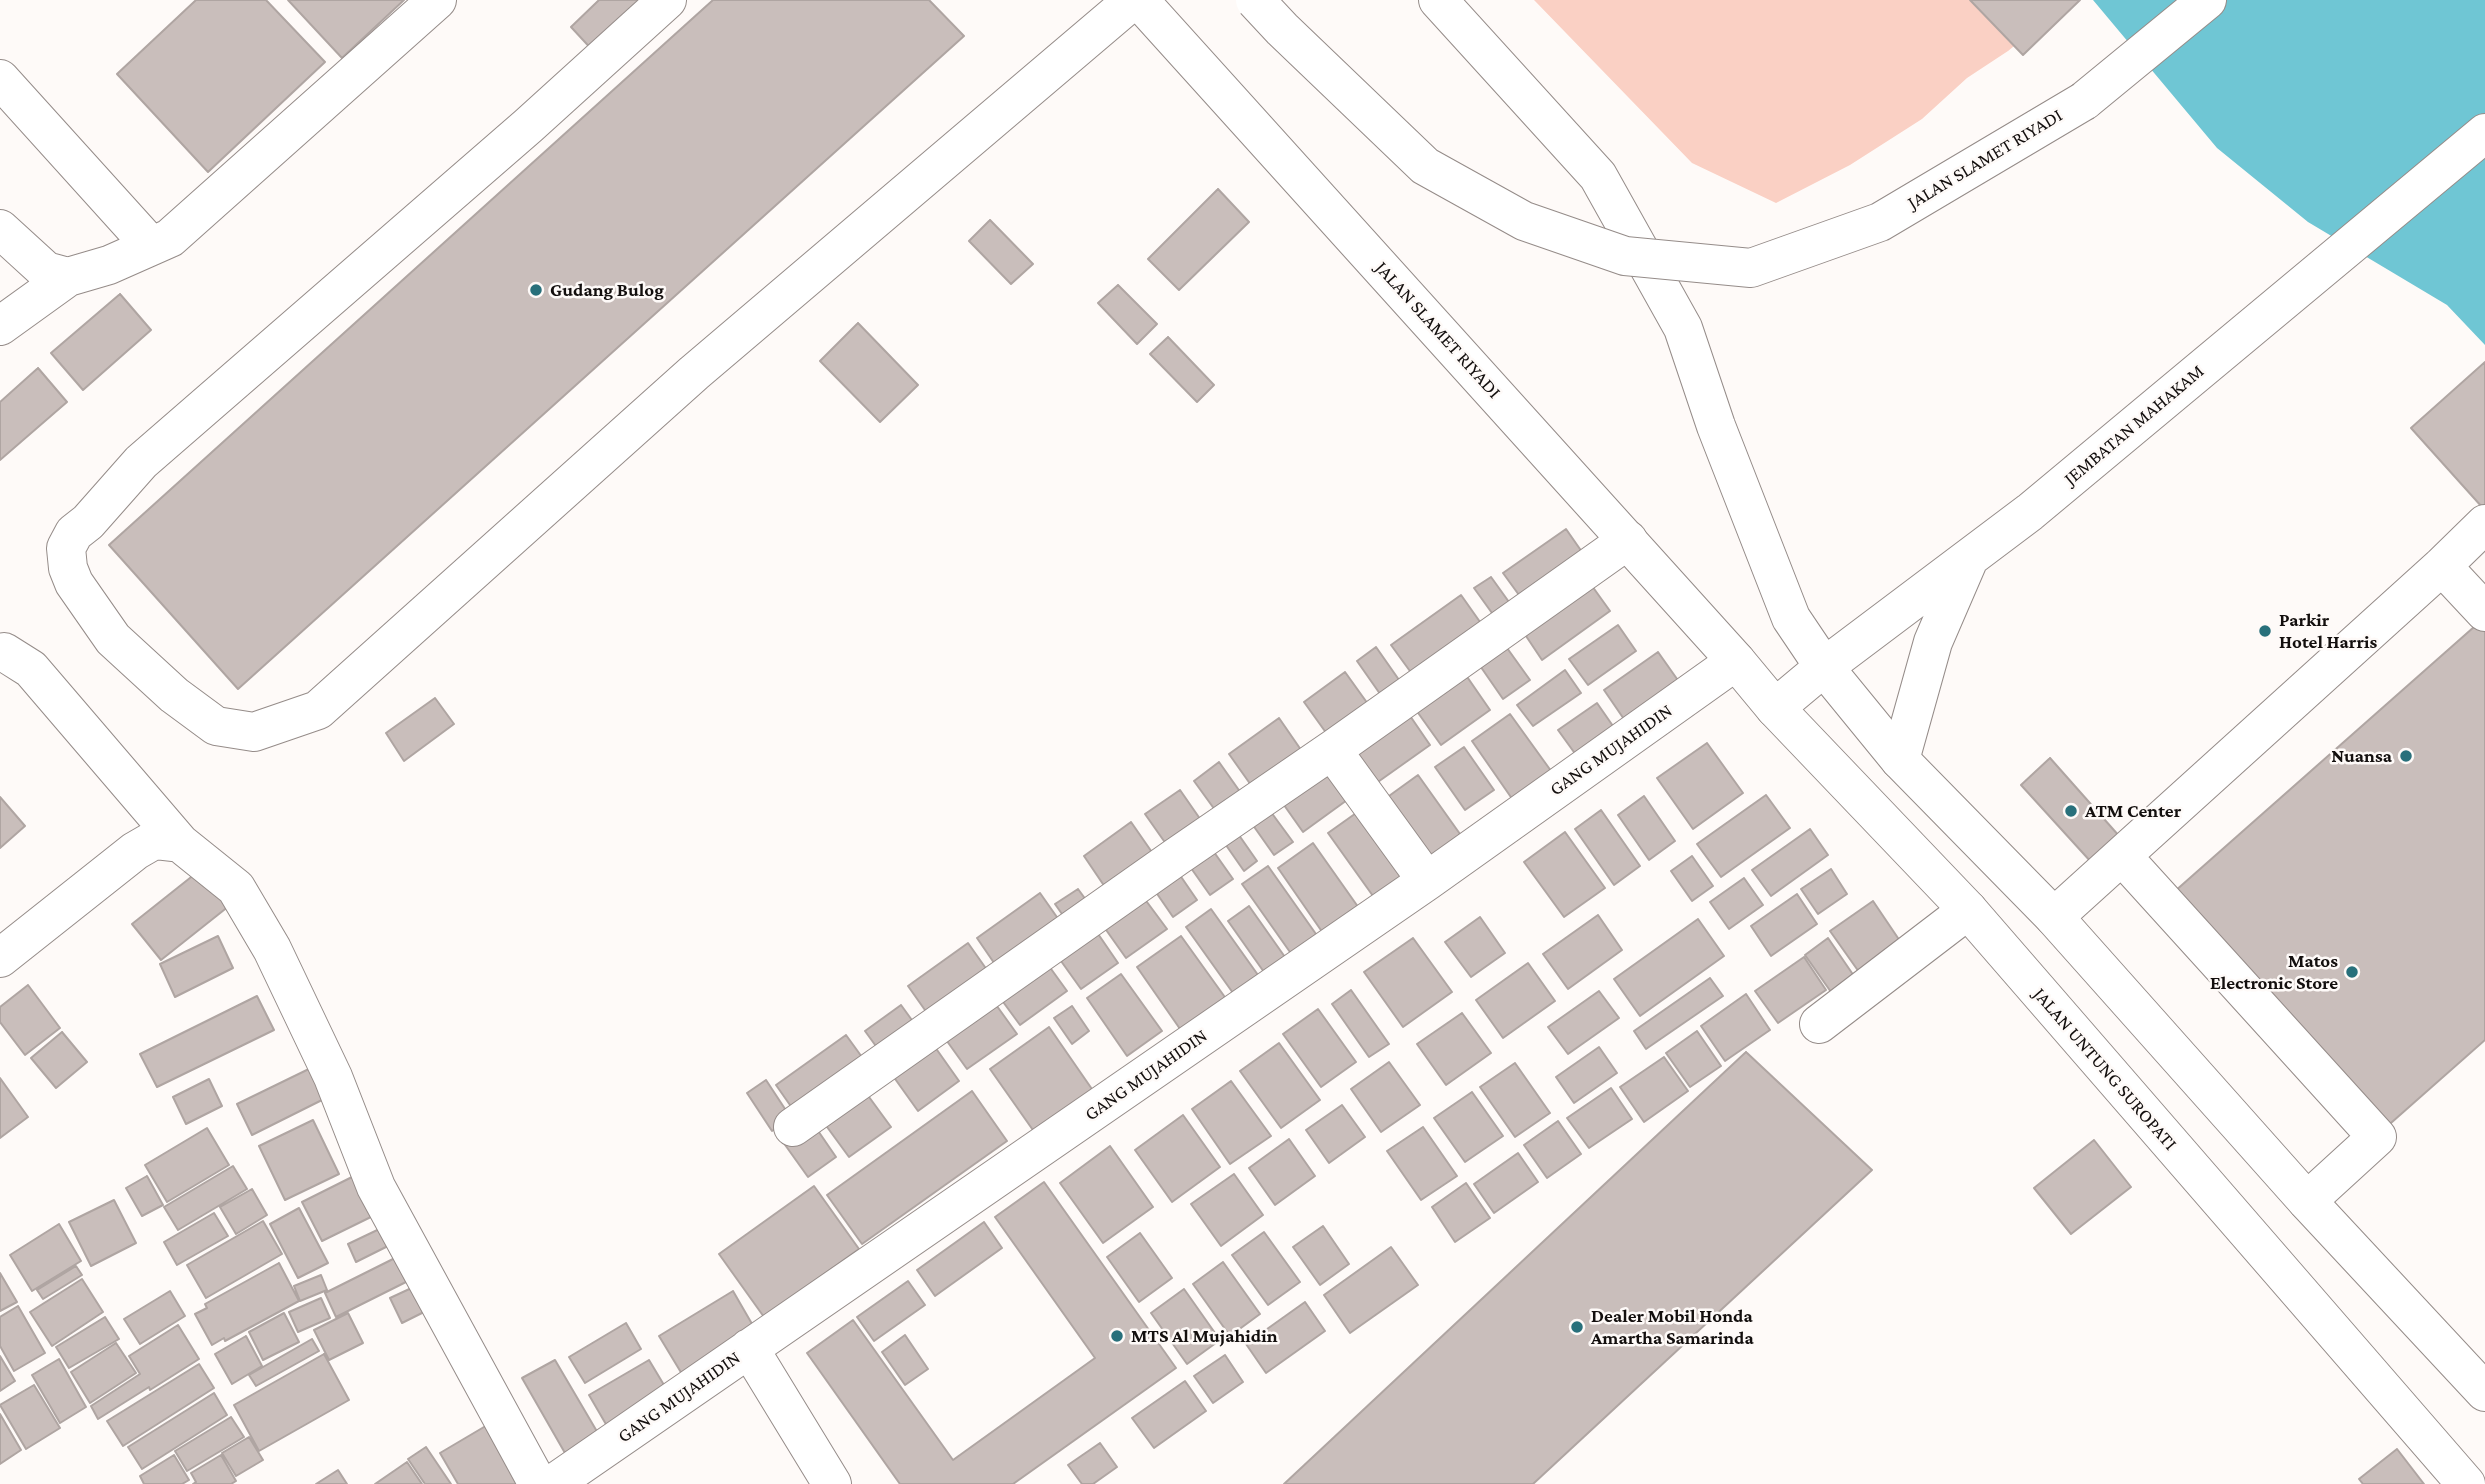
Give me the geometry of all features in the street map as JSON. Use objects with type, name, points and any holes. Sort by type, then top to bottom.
[{"type":"main road","points":[[0,326],[68,277],[108,265],[170,238],[437,0]]},
{"type":"main road","points":[[667,0],[528,126],[141,461],[88,522],[74,533],[66,548],[68,568],[74,583],[113,639],[174,695],[216,726],[254,732],[318,710],[694,373],[1133,0]]},
{"type":"main road","name":"JALAN SLAMET RIYADI","points":[[1139,0],[1737,661]]},
{"type":"main road","name":"JALAN SLAMET RIYADI","points":[[1255,0],[1425,166],[1524,221],[1625,256],[1752,268],[1880,222],[2084,101],[2207,0]]},
{"type":"main road","points":[[1438,0],[1598,176],[1682,328],[1716,426],[1791,618],[1824,667],[1899,760],[2054,917],[2307,1201],[2485,1392]]},
{"type":"main road","points":[[0,79],[151,246]]},
{"type":"main road","name":"JEMBATAN MAHAKAM","points":[[1775,708],[1824,667],[2030,512],[2485,132]]},
{"type":"main road","points":[[0,229],[46,271],[68,277]]},
{"type":"main road","points":[[2054,917],[2485,524]]},
{"type":"main road","points":[[793,1127],[1628,540]]},
{"type":"main road","points":[[1899,760],[1933,642],[1969,559]]},
{"type":"main road","points":[[2442,566],[2485,612]]},
{"type":"main road","points":[[0,653],[4,652],[31,669],[180,843],[236,888],[272,949],[332,1077],[376,1187],[538,1484]]},
{"type":"main road","name":"JALAN UNTUNG SUROPATI","points":[[1737,661],[1775,708],[1968,910],[2466,1484]]},
{"type":"main road","name":"GANG MUJAHIDIN","points":[[577,1477],[749,1348],[1427,881],[1737,661]]},
{"type":"main road","points":[[1332,750],[1427,881]]},
{"type":"main road","points":[[0,958],[135,851],[154,840],[180,843]]},
{"type":"main road","points":[[2122,856],[2377,1136],[2307,1201]]},
{"type":"main road","points":[[1819,1024],[1968,910]]},
{"type":"main road","points":[[749,1348],[832,1484]]},
{"type":"shaded area","points":[[1534,0],[2035,0],[2050,17],[2008,51],[1967,78],[1922,119],[1850,165],[1776,203],[1692,163]]},
{"type":"water","points":[[2093,0],[2485,0],[2485,345],[2447,305],[2308,222],[2217,148]]},
{"type":"building","points":[[196,0],[266,0],[325,62],[208,172],[117,74]]},
{"type":"building","points":[[288,0],[404,0],[342,58]]},
{"type":"building","points":[[599,0],[653,0],[596,54],[571,27]]},
{"type":"building","name":"Gudang Bulog","points":[[713,0],[929,0],[964,36],[238,689],[109,545]]},
{"type":"building","points":[[1970,0],[2080,0],[2023,55]]},
{"type":"building","points":[[1218,189],[1249,222],[1179,290],[1148,259]]},
{"type":"building","points":[[990,220],[1033,264],[1011,284],[969,241]]},
{"type":"building","points":[[1118,285],[1157,324],[1137,344],[1098,303]]},
{"type":"building","points":[[120,294],[151,330],[83,390],[51,353]]},
{"type":"building","points":[[858,323],[918,385],[880,422],[820,361]]},
{"type":"building","points":[[1168,337],[1214,385],[1197,402],[1150,354]]},
{"type":"building","points":[[2485,362],[2485,504],[2482,507],[2411,428]]},
{"type":"building","points":[[38,368],[67,402],[0,460],[0,402]]},
{"type":"building","points":[[1566,529],[1589,562],[1527,606],[1503,573]]},
{"type":"building","points":[[1491,577],[1514,609],[1497,620],[1474,588]]},
{"type":"building","points":[[1587,579],[1610,611],[1542,660],[1520,627]]},
{"type":"building","points":[[1461,595],[1485,629],[1415,678],[1391,645]]},
{"type":"building","name":"Nuansa","points":[[2483,619],[2485,1040],[2383,1130],[2174,892]]},
{"type":"building","points":[[1618,625],[1636,651],[1588,685],[1569,659]]},
{"type":"building","points":[[1502,641],[1530,680],[1503,699],[1476,660]]},
{"type":"building","points":[[1376,647],[1404,687],[1385,701],[1357,661]]},
{"type":"building","points":[[1658,652],[1682,686],[1628,725],[1604,690]]},
{"type":"building","points":[[1461,668],[1490,710],[1441,745],[1411,703]]},
{"type":"building","points":[[1565,670],[1581,693],[1533,726],[1517,705]]},
{"type":"building","points":[[1345,672],[1373,711],[1332,741],[1304,702]]},
{"type":"building","points":[[435,698],[454,724],[404,761],[386,733]]},
{"type":"building","points":[[1597,703],[1622,739],[1584,766],[1558,730]]},
{"type":"building","points":[[1406,710],[1430,745],[1368,789],[1343,755]]},
{"type":"building","points":[[1510,714],[1554,775],[1515,803],[1472,741]]},
{"type":"building","points":[[1279,718],[1308,760],[1258,795],[1229,754]]},
{"type":"building","points":[[1707,743],[1743,793],[1693,829],[1657,778]]},
{"type":"building","points":[[1464,747],[1494,790],[1465,810],[1435,767]]},
{"type":"building","name":"ATM Center","points":[[2050,758],[2120,837],[2092,863],[2021,785]]},
{"type":"building","points":[[1330,761],[1354,795],[1303,832],[1279,798]]},
{"type":"building","points":[[1219,762],[1248,803],[1223,821],[1194,781]]},
{"type":"building","points":[[1418,775],[1465,841],[1429,866],[1382,801]]},
{"type":"building","points":[[1180,790],[1205,826],[1171,851],[1145,814]]},
{"type":"building","points":[[1766,795],[1790,828],[1721,877],[1697,844]]},
{"type":"building","points":[[1644,796],[1675,841],[1649,860],[1618,815]]},
{"type":"building","points":[[0,797],[25,826],[0,848]]},
{"type":"building","points":[[1366,806],[1411,870],[1373,896],[1328,833]]},
{"type":"building","points":[[1268,808],[1293,842],[1274,855],[1250,821]]},
{"type":"building","points":[[1601,810],[1640,866],[1614,885],[1575,829]]},
{"type":"building","points":[[1131,822],[1156,858],[1109,893],[1084,856]]},
{"type":"building","points":[[1234,828],[1257,861],[1244,871],[1221,838]]},
{"type":"building","points":[[1810,829],[1828,855],[1771,896],[1752,870]]},
{"type":"building","points":[[1565,832],[1605,888],[1564,917],[1524,862]]},
{"type":"building","points":[[1313,843],[1361,911],[1325,936],[1278,868]]},
{"type":"building","points":[[1209,845],[1233,879],[1210,895],[1186,861]]},
{"type":"building","points":[[1692,856],[1713,886],[1692,901],[1671,871]]},
{"type":"building","points":[[1268,866],[1323,944],[1297,962],[1242,884]]},
{"type":"building","points":[[1175,868],[1197,900],[1173,917],[1151,885]]},
{"type":"building","points":[[1831,869],[1847,894],[1818,914],[1801,889]]},
{"type":"building","points":[[200,870],[229,906],[161,960],[132,924]]},
{"type":"building","points":[[1744,878],[1763,905],[1729,929],[1710,902]]},
{"type":"building","points":[[1078,889],[1092,908],[1069,924],[1055,904]]},
{"type":"building","points":[[1040,893],[1066,930],[1003,976],[977,938]]},
{"type":"building","points":[[1797,894],[1817,924],[1771,956],[1751,926]]},
{"type":"building","points":[[1144,898],[1167,929],[1126,958],[1104,927]]},
{"type":"building","points":[[1873,901],[1902,944],[1859,972],[1830,931]]},
{"type":"building","points":[[1249,906],[1292,967],[1271,982],[1228,921]]},
{"type":"building","points":[[1211,909],[1258,975],[1233,993],[1186,927]]},
{"type":"building","points":[[1598,915],[1622,950],[1568,989],[1543,954]]},
{"type":"building","points":[[1480,917],[1505,953],[1471,977],[1445,942]]},
{"type":"building","points":[[1698,919],[1724,956],[1640,1016],[1614,979]]},
{"type":"building","points":[[1094,928],[1118,963],[1081,989],[1056,954]]},
{"type":"building","points":[[218,936],[233,968],[175,997],[160,964]]},
{"type":"building","points":[[1181,936],[1232,1007],[1187,1039],[1137,967]]},
{"type":"building","points":[[1413,938],[1452,992],[1403,1027],[1364,972]]},
{"type":"building","points":[[1828,938],[1854,976],[1831,992],[1805,955]]},
{"type":"building","points":[[968,943],[992,977],[932,1020],[908,986]]},
{"type":"building","points":[[1804,957],[1826,990],[1778,1023],[1755,991]]},
{"type":"building","points":[[1046,962],[1067,991],[1020,1025],[998,995]]},
{"type":"building","points":[[1528,963],[1555,1001],[1503,1038],[1476,1000]]},
{"type":"building","points":[[1121,974],[1162,1031],[1127,1056],[1087,998]]},
{"type":"building","points":[[1710,978],[1723,996],[1646,1049],[1634,1031]]},
{"type":"building","points":[[28,985],[60,1028],[25,1055],[0,1022],[0,1007]]},
{"type":"building","points":[[1351,990],[1389,1044],[1369,1057],[1332,1004]]},
{"type":"building","points":[[1599,991],[1619,1018],[1568,1054],[1548,1027]]},
{"type":"building","points":[[1746,994],[1770,1030],[1725,1061],[1701,1026]]},
{"type":"building","points":[[989,995],[1017,1034],[967,1069],[939,1030]]},
{"type":"building","points":[[257,996],[274,1030],[157,1087],[140,1054]]},
{"type":"building","points":[[901,1005],[922,1034],[886,1060],[865,1031]]},
{"type":"building","points":[[1072,1006],[1089,1031],[1072,1044],[1054,1018]]},
{"type":"building","points":[[1318,1009],[1356,1062],[1321,1087],[1283,1034]]},
{"type":"building","points":[[1462,1013],[1491,1053],[1446,1085],[1417,1044]]},
{"type":"building","points":[[1049,1027],[1094,1092],[1035,1133],[990,1069]]},
{"type":"building","points":[[1697,1031],[1721,1066],[1690,1087],[1666,1053]]},
{"type":"building","points":[[62,1032],[87,1062],[56,1088],[31,1058]]},
{"type":"building","points":[[846,1035],[867,1064],[797,1115],[776,1085]]},
{"type":"building","points":[[930,1040],[959,1081],[918,1111],[888,1069]]},
{"type":"building","points":[[1279,1043],[1320,1100],[1281,1128],[1240,1071]]},
{"type":"building","points":[[1599,1047],[1617,1073],[1574,1103],[1556,1077]]},
{"type":"building","name":"Dealer Mobil Honda Amartha Samarinda","points":[[1746,1052],[1872,1170],[1533,1484],[1284,1484]]},
{"type":"building","points":[[1664,1057],[1688,1091],[1644,1122],[1620,1087]]},
{"type":"building","points":[[1389,1062],[1420,1105],[1381,1132],[1351,1089]]},
{"type":"building","points":[[1515,1063],[1550,1113],[1515,1137],[1480,1087]]},
{"type":"building","points":[[315,1066],[330,1096],[252,1135],[237,1104]]},
{"type":"building","points":[[0,1078],[28,1117],[0,1138]]},
{"type":"building","points":[[209,1079],[222,1106],[186,1124],[173,1097]]},
{"type":"building","points":[[766,1080],[791,1118],[772,1131],[747,1093]]},
{"type":"building","points":[[1231,1081],[1271,1136],[1230,1164],[1192,1109]]},
{"type":"building","points":[[861,1086],[891,1127],[849,1157],[819,1116]]},
{"type":"building","points":[[1611,1088],[1632,1119],[1589,1148],[1567,1118]]},
{"type":"building","points":[[972,1091],[1007,1141],[862,1244],[827,1195]]},
{"type":"building","points":[[1472,1092],[1503,1136],[1465,1162],[1434,1118]]},
{"type":"building","points":[[1342,1105],[1365,1137],[1329,1163],[1306,1130]]},
{"type":"building","points":[[1183,1115],[1220,1167],[1172,1202],[1135,1150]]},
{"type":"building","points":[[313,1120],[339,1174],[285,1200],[259,1146]]},
{"type":"building","points":[[1558,1121],[1581,1154],[1547,1178],[1524,1145]]},
{"type":"building","points":[[812,1122],[836,1157],[808,1177],[783,1142]]},
{"type":"building","points":[[1423,1127],[1457,1176],[1421,1200],[1387,1151]]},
{"type":"building","points":[[207,1128],[229,1165],[167,1202],[145,1165]]},
{"type":"building","points":[[1289,1139],[1315,1176],[1275,1205],[1249,1168]]},
{"type":"building","points":[[2094,1140],[2131,1187],[2071,1234],[2034,1188]]},
{"type":"building","points":[[1110,1146],[1153,1207],[1103,1243],[1060,1183]]},
{"type":"building","points":[[1518,1153],[1538,1182],[1494,1213],[1474,1184]]},
{"type":"building","points":[[233,1166],[247,1189],[178,1230],[164,1207]]},
{"type":"building","points":[[360,1173],[379,1213],[322,1241],[302,1202]]},
{"type":"building","points":[[1234,1174],[1263,1215],[1221,1246],[1191,1204]]},
{"type":"building","points":[[147,1176],[163,1205],[142,1216],[126,1188]]},
{"type":"building","name":"MTS Al Mujahidin","points":[[1044,1182],[1176,1368],[1013,1484],[900,1484],[807,1353],[853,1320],[953,1460],[1095,1358],[995,1217]]},
{"type":"building","points":[[1466,1183],[1490,1218],[1455,1242],[1432,1207]]},
{"type":"building","points":[[814,1186],[859,1249],[764,1317],[719,1254]]},
{"type":"building","points":[[252,1189],[267,1215],[236,1234],[220,1207]]},
{"type":"building","points":[[114,1200],[136,1243],[91,1266],[69,1222]]},
{"type":"building","points":[[299,1208],[328,1263],[298,1278],[270,1224]]},
{"type":"building","points":[[214,1213],[228,1236],[177,1265],[164,1242]]},
{"type":"building","points":[[263,1221],[282,1254],[206,1298],[187,1265]]},
{"type":"building","points":[[984,1222],[1002,1248],[935,1296],[917,1270]]},
{"type":"building","points":[[392,1223],[400,1240],[356,1262],[348,1244]]},
{"type":"building","points":[[59,1224],[81,1261],[32,1291],[10,1255]]},
{"type":"building","points":[[1323,1226],[1349,1264],[1320,1285],[1293,1247]]},
{"type":"building","points":[[1264,1232],[1300,1282],[1268,1305],[1232,1255]]},
{"type":"building","points":[[1140,1233],[1172,1278],[1139,1302],[1107,1257]]},
{"type":"building","points":[[1391,1247],[1418,1285],[1350,1333],[1324,1295]]},
{"type":"building","points":[[407,1252],[418,1276],[336,1317],[325,1293]]},
{"type":"building","points":[[1223,1262],[1260,1314],[1230,1336],[1193,1284]]},
{"type":"building","points":[[279,1263],[299,1301],[225,1341],[224,1338],[212,1345],[195,1314],[207,1308],[205,1304]]},
{"type":"building","points":[[76,1266],[82,1275],[43,1299],[37,1290]]},
{"type":"building","points":[[0,1273],[17,1302],[0,1311]]},
{"type":"building","points":[[321,1275],[327,1290],[300,1301],[294,1286]]},
{"type":"building","points":[[82,1279],[103,1312],[52,1346],[30,1312]]},
{"type":"building","points":[[908,1281],[925,1305],[874,1341],[857,1317]]},
{"type":"building","points":[[418,1285],[430,1309],[402,1323],[390,1298]]},
{"type":"building","points":[[1184,1289],[1220,1340],[1187,1364],[1151,1313]]},
{"type":"building","points":[[170,1291],[185,1316],[140,1344],[124,1319]]},
{"type":"building","points":[[733,1291],[759,1336],[685,1379],[659,1336]]},
{"type":"building","points":[[321,1298],[330,1318],[298,1332],[289,1312]]},
{"type":"building","points":[[1305,1302],[1325,1331],[1266,1373],[1246,1344]]},
{"type":"building","points":[[18,1306],[45,1353],[14,1371],[0,1346],[0,1317]]},
{"type":"building","points":[[284,1313],[299,1342],[263,1360],[249,1332]]},
{"type":"building","points":[[348,1313],[363,1343],[329,1360],[314,1330]]},
{"type":"building","points":[[105,1317],[119,1339],[69,1368],[56,1347]]},
{"type":"building","points":[[626,1323],[641,1349],[585,1383],[569,1357]]},
{"type":"building","points":[[178,1325],[199,1359],[98,1419],[91,1406],[140,1374],[129,1356]]},
{"type":"building","points":[[905,1335],[928,1369],[905,1385],[882,1352]]},
{"type":"building","points":[[246,1336],[262,1366],[232,1384],[215,1354]]},
{"type":"building","points":[[312,1339],[319,1351],[256,1386],[249,1375]]},
{"type":"building","points":[[116,1343],[136,1373],[90,1403],[71,1372]]},
{"type":"building","points":[[324,1354],[349,1400],[259,1451],[234,1405]]},
{"type":"building","points":[[1225,1355],[1243,1382],[1213,1403],[1194,1376]]},
{"type":"building","points":[[0,1356],[15,1381],[0,1391]]},
{"type":"building","points":[[59,1359],[86,1407],[60,1423],[32,1375]]},
{"type":"building","points":[[555,1360],[602,1440],[569,1460],[522,1378]]},
{"type":"building","points":[[649,1360],[667,1390],[607,1426],[589,1395]]},
{"type":"building","points":[[199,1364],[214,1388],[123,1446],[107,1421]]},
{"type":"building","points":[[1185,1381],[1206,1411],[1154,1448],[1132,1418]]},
{"type":"building","points":[[34,1385],[60,1428],[26,1449],[0,1405]]},
{"type":"building","points":[[214,1393],[227,1415],[142,1469],[128,1447]]},
{"type":"building","points":[[0,1414],[21,1450],[0,1464]]},
{"type":"building","points":[[231,1417],[244,1437],[187,1471],[175,1451]]},
{"type":"building","points":[[489,1424],[525,1484],[458,1484],[440,1453]]},
{"type":"building","points":[[249,1437],[263,1460],[236,1476],[222,1453]]},
{"type":"building","points":[[1100,1443],[1117,1467],[1093,1484],[1082,1484],[1068,1465]]},
{"type":"building","points":[[426,1447],[451,1484],[425,1484],[408,1459]]},
{"type":"building","points":[[2397,1449],[2424,1484],[2363,1484],[2359,1479]]},
{"type":"building","points":[[174,1455],[189,1480],[182,1484],[144,1484],[140,1476]]},
{"type":"building","points":[[221,1455],[236,1481],[231,1484],[193,1484],[196,1482],[191,1473]]},
{"type":"building","points":[[407,1462],[422,1484],[375,1484]]},
{"type":"building","points":[[338,1470],[347,1484],[316,1484]]},
{"type":"place","name":"Gudang Bulog","points":[[536,290]]},
{"type":"place","name":"Parkir Hotel Harris","points":[[2265,631]]},
{"type":"place","name":"Nuansa","points":[[2406,756]]},
{"type":"place","name":"ATM Center","points":[[2071,811]]},
{"type":"place","name":"Matos Electronic Store","points":[[2352,972]]},
{"type":"place","name":"Dealer Mobil Honda Amartha Samarinda","points":[[1577,1327]]},
{"type":"place","name":"MTS Al Mujahidin","points":[[1117,1336]]}]
